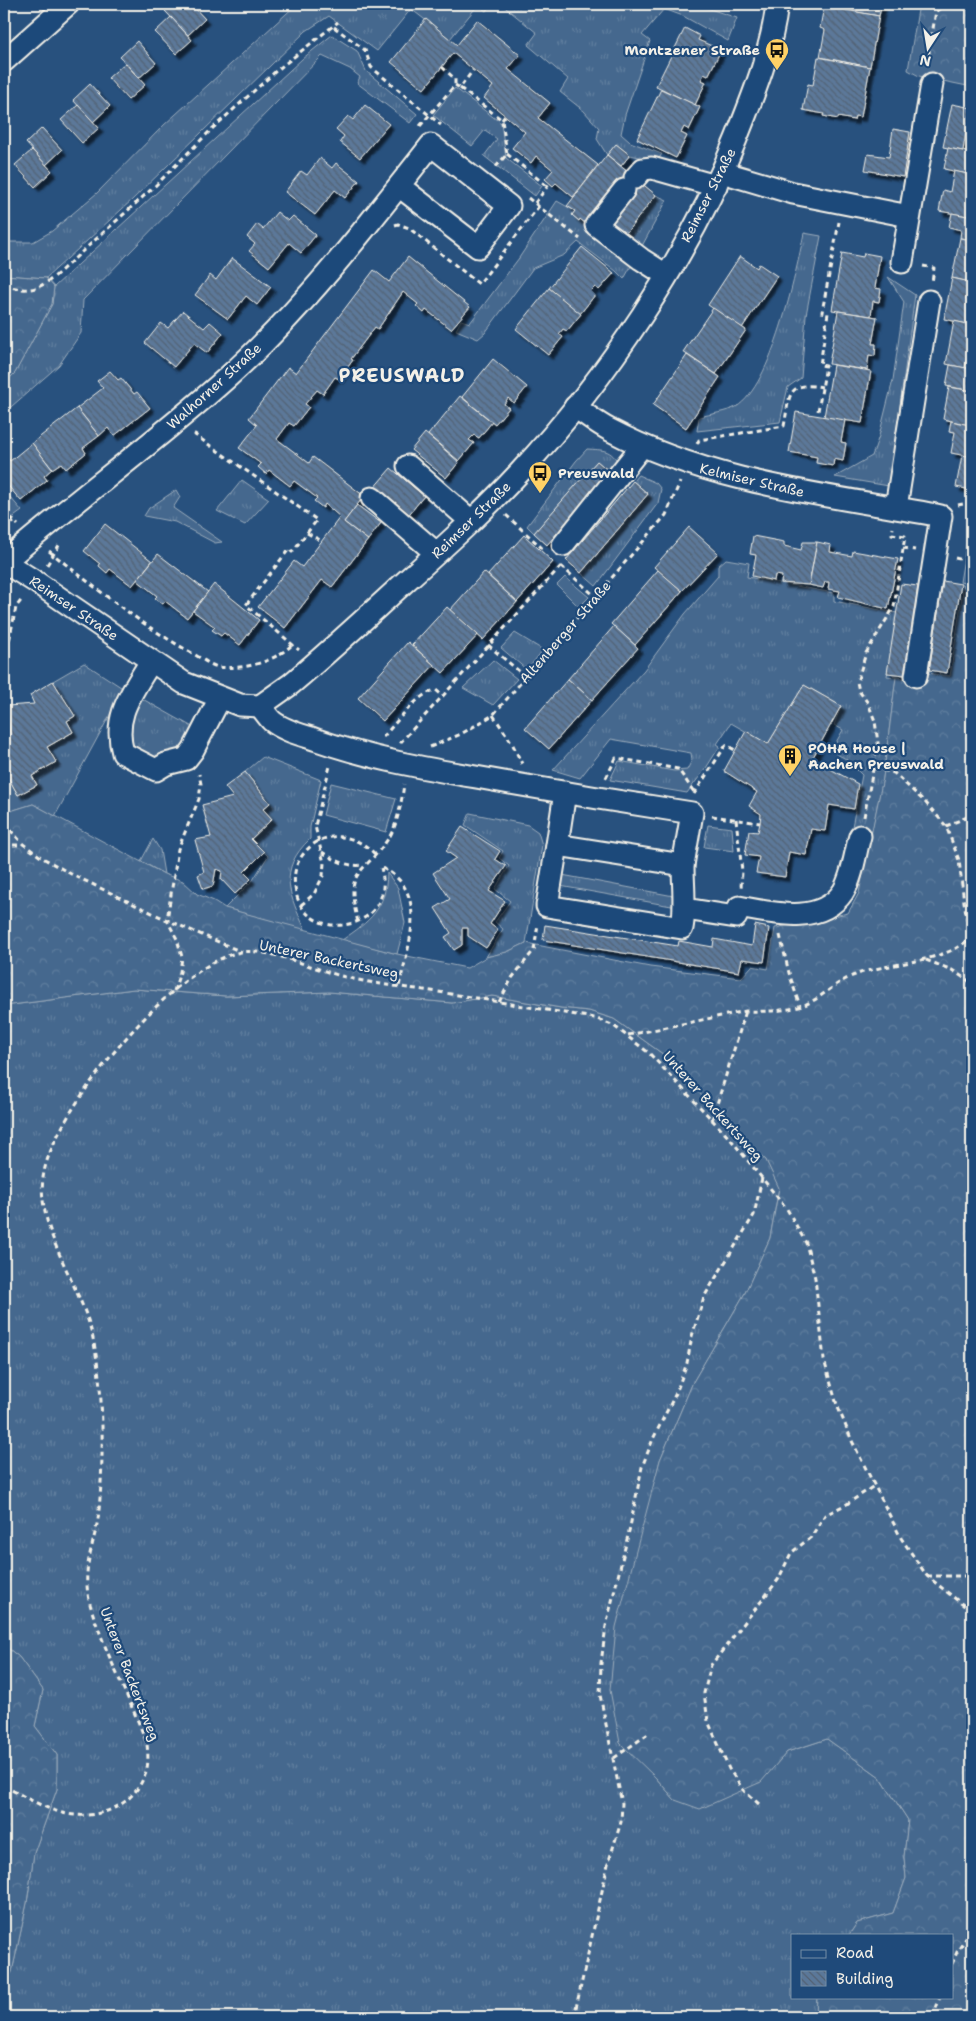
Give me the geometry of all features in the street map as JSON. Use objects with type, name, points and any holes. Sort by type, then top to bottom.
[{"type":"street","points":[[4,61],[68,4]]},
{"type":"street","name":"Reimser Straße","points":[[4,562],[184,683],[240,705],[260,706],[291,684],[491,502],[520,472],[575,407],[622,344],[666,275],[719,179],[763,67],[777,4]]},
{"type":"street","points":[[902,262],[932,84]]},
{"type":"street","name":"Walhorner Straße","points":[[4,562],[229,376],[280,326],[342,255],[431,145],[509,206],[478,247],[399,186]]},
{"type":"street","points":[[666,275],[641,259],[596,225],[643,169],[652,168],[719,179],[909,216]]},
{"type":"street","points":[[896,508],[929,301]]},
{"type":"street","name":"Kelmiser Straße","points":[[575,407],[608,429],[642,446],[687,464],[762,484],[826,497],[941,516],[916,676]]},
{"type":"street","points":[[562,556],[642,446]]},
{"type":"street","points":[[408,466],[471,521]]},
{"type":"street","points":[[372,498],[436,553]]},
{"type":"street","points":[[151,661],[122,711],[118,728],[123,753],[156,770],[166,764],[186,759],[193,750],[220,698]]},
{"type":"street","points":[[260,706],[272,721],[286,728],[336,746],[407,765],[532,788],[565,792],[692,813],[683,865],[682,893],[685,908],[682,928],[547,906],[565,792]]},
{"type":"street","points":[[685,908],[736,917],[739,907],[777,914],[796,915],[815,912],[830,905],[843,891],[851,871],[860,836]]},
{"type":"street","points":[[556,845],[683,865]]},
{"type":"path","points":[[932,84],[924,82],[936,11],[947,4]]},
{"type":"path","points":[[4,286],[26,290],[40,288],[54,277],[155,186],[234,109],[338,22]]},
{"type":"path","points":[[334,27],[365,50],[371,67],[421,109]]},
{"type":"path","points":[[442,67],[455,79],[455,84],[502,120],[507,154],[548,185],[535,203]]},
{"type":"path","points":[[460,88],[473,70]]},
{"type":"path","points":[[418,130],[455,84]]},
{"type":"path","points":[[502,120],[505,116]]},
{"type":"path","points":[[494,168],[507,154]]},
{"type":"path","points":[[818,411],[826,366],[820,365],[828,313],[822,312],[843,204]]},
{"type":"path","points":[[389,228],[398,224]]},
{"type":"path","name":"Altenberger Straße","points":[[407,765],[433,746],[461,734],[493,716],[666,515],[699,440],[784,426],[791,392],[799,385],[822,387]]},
{"type":"path","points":[[201,428],[195,435],[317,520],[292,552],[289,549],[246,605],[315,664]]},
{"type":"path","points":[[491,502],[542,547]]},
{"type":"path","points":[[860,836],[878,743],[868,703],[859,691],[857,682],[866,653],[894,607],[905,536],[892,534],[896,508]]},
{"type":"path","points":[[4,511],[14,522],[4,529]]},
{"type":"path","points":[[307,533],[322,541]]},
{"type":"path","points":[[32,538],[119,608],[166,639],[217,667],[257,665],[282,654],[292,645]]},
{"type":"path","points":[[385,759],[488,645],[562,556]]},
{"type":"path","points":[[573,576],[596,597]]},
{"type":"path","points":[[4,666],[16,607]]},
{"type":"path","points":[[488,645],[527,678]]},
{"type":"path","points":[[397,722],[429,691],[436,690],[443,696]]},
{"type":"path","points":[[493,716],[512,743],[532,788]]},
{"type":"path","points":[[598,798],[616,758],[678,769],[694,792],[726,744],[735,750]]},
{"type":"path","points":[[301,905],[314,894],[323,876],[324,863],[315,826],[336,746]]},
{"type":"path","points":[[358,922],[352,897],[352,887],[359,871],[392,833],[402,797],[407,765]]},
{"type":"path","points":[[874,768],[894,773],[926,803],[946,826],[959,860],[972,947]]},
{"type":"path","points":[[173,991],[180,972],[182,957],[177,939],[167,920],[178,848],[199,800],[201,784]]},
{"type":"path","points":[[946,826],[972,815]]},
{"type":"path","points":[[739,907],[742,871],[736,819],[760,823]]},
{"type":"path","points":[[4,823],[22,844],[41,858],[167,920],[243,952]]},
{"type":"path","points":[[375,854],[366,845],[355,839],[343,836],[330,837],[318,841],[306,851],[297,864],[294,879],[296,894],[301,905],[314,919],[328,925],[344,926],[358,922],[371,913],[379,903],[383,891],[384,878],[381,868],[391,872],[404,888],[413,910],[413,925],[399,986]]},
{"type":"path","points":[[4,845],[22,844]]},
{"type":"path","points":[[321,852],[342,864],[353,866],[365,865]]},
{"type":"path","points":[[499,1002],[512,978],[534,950],[538,921]]},
{"type":"path","points":[[778,929],[789,973],[800,1006]]},
{"type":"path","points":[[628,1036],[746,1011],[764,1012],[800,1006],[865,970],[925,960],[951,950],[971,937]]},
{"type":"path","name":"Unterer Backertsweg","points":[[4,1786],[35,1803],[60,1813],[80,1816],[100,1814],[115,1809],[130,1798],[140,1786],[146,1774],[147,1744],[106,1648],[92,1610],[87,1588],[86,1564],[99,1514],[101,1404],[99,1372],[91,1331],[50,1230],[43,1204],[43,1174],[50,1151],[66,1118],[92,1081],[125,1040],[173,991],[207,967],[226,957],[243,952],[285,958],[345,977],[595,1018],[614,1026],[649,1053],[712,1120],[762,1177],[787,1209],[806,1243],[815,1278],[824,1360],[834,1396],[852,1441],[901,1538],[927,1576],[972,1612]]},
{"type":"path","points":[[925,960],[952,970],[972,982]]},
{"type":"path","points":[[712,1120],[746,1011]]},
{"type":"path","points":[[574,2017],[608,1864],[621,1822],[622,1803],[600,1696],[601,1663],[606,1626],[630,1527],[642,1467],[685,1370],[692,1336],[704,1297],[754,1215],[760,1194],[762,1177]]},
{"type":"path","points":[[760,1804],[744,1791],[729,1769],[708,1721],[704,1693],[711,1665],[778,1580],[791,1553],[811,1536],[825,1515],[874,1486]]},
{"type":"path","points":[[927,1576],[968,1576],[972,1572]]},
{"type":"path","points":[[614,1758],[648,1734]]},
{"type":"path","points":[[954,1959],[972,1929]]},
{"type":"path","points":[[933,2017],[940,1998]]},
{"type":"green space","points":[[297,4],[492,4],[486,11],[478,5],[450,39],[411,9],[377,51],[329,16],[306,31],[132,200],[46,278],[4,275],[4,242],[33,242],[52,231],[97,193],[164,125]]},
{"type":"green space","points":[[501,4],[702,4],[704,7],[737,18],[728,41],[683,16],[664,9],[642,35],[650,41],[625,115],[621,134],[630,142],[662,154],[657,161],[630,155],[616,144],[607,155],[597,139],[599,128],[584,111],[560,92],[568,79],[528,45],[537,33]]},
{"type":"green space","points":[[919,4],[972,4],[972,87],[919,76],[908,70]]},
{"type":"green space","points":[[332,35],[357,51],[366,71],[417,114],[410,123],[357,83],[360,77],[350,69],[322,56],[83,300],[81,333],[59,365],[4,413],[4,384],[15,373],[52,304],[54,287],[302,59]]},
{"type":"green space","points":[[455,88],[501,123],[506,158],[542,186],[535,196],[484,156],[497,139],[485,130],[472,146],[433,115]]},
{"type":"green space","points":[[656,195],[667,200],[624,279],[578,242],[564,255],[533,268],[485,333],[478,339],[456,330],[461,320],[470,323],[519,258],[557,201],[575,211],[572,215],[615,246]]},
{"type":"green space","points":[[804,233],[821,236],[806,315],[801,378],[788,387],[780,422],[697,431],[699,417],[736,407],[749,395],[761,377],[780,327]]},
{"type":"green space","points":[[4,275],[46,278],[54,287],[52,304],[15,373],[4,384]]},
{"type":"green space","points":[[888,277],[915,295],[889,486],[835,477],[872,456],[879,436],[893,380],[904,302]]},
{"type":"green space","points":[[587,449],[602,450],[610,453],[619,464],[610,472],[597,461],[534,533],[527,526]]},
{"type":"green space","points":[[638,475],[656,483],[661,489],[658,503],[596,586],[581,573],[648,494],[633,481]]},
{"type":"green space","points":[[242,480],[269,499],[245,525],[217,511]]},
{"type":"green space","points":[[4,490],[22,511],[4,524]]},
{"type":"green space","points":[[176,490],[180,497],[173,508],[222,542],[215,543],[175,522],[144,516],[149,508]]},
{"type":"green space","points":[[972,510],[972,2017],[816,2017],[817,1998],[954,1998],[954,1934],[850,1934],[857,1923],[893,1913],[906,1878],[904,1857],[908,1820],[880,1777],[827,1739],[787,1752],[761,1782],[700,1809],[675,1800],[656,1778],[620,1743],[610,1690],[616,1627],[660,1460],[693,1382],[745,1293],[770,1238],[779,1188],[766,1160],[725,1124],[674,1062],[614,1019],[589,1011],[492,996],[452,1003],[329,992],[226,996],[134,989],[4,1006],[4,813],[33,804],[164,874],[183,881],[197,894],[225,908],[397,954],[467,968],[486,957],[507,952],[526,943],[650,967],[741,978],[752,966],[768,969],[775,928],[848,913],[859,893],[883,778],[896,677],[924,682],[927,673],[950,676],[964,583],[960,582]]},
{"type":"green space","points":[[726,559],[749,563],[747,577],[834,593],[834,601],[897,613],[887,676],[896,677],[883,778],[871,837],[851,832],[862,775],[846,759],[831,751],[843,730],[834,725],[841,706],[804,685],[768,744],[731,723],[717,744],[720,746],[687,793],[610,780],[619,761],[674,771],[687,770],[692,760],[691,753],[611,739],[580,778],[553,770],[644,670],[685,614],[718,576],[718,566]]},
{"type":"green space","points":[[565,577],[589,597],[579,607],[557,585]]},
{"type":"green space","points":[[515,633],[543,650],[527,670],[501,648]]},
{"type":"green space","points":[[493,660],[517,679],[493,705],[463,688]]},
{"type":"green space","points":[[84,663],[124,689],[55,816],[33,804],[4,813],[4,783],[8,777],[18,795],[37,785],[32,776],[56,762],[47,747],[73,732],[67,721],[74,716],[53,681]]},
{"type":"green space","points":[[139,697],[196,729],[181,748],[168,758],[153,757],[131,743],[129,719]]},
{"type":"green space","points":[[263,757],[321,780],[310,827],[310,839],[293,861],[290,872],[291,894],[306,931],[225,908],[253,880],[268,856],[251,839],[272,819],[263,809],[270,803],[245,772]]},
{"type":"green space","points":[[331,783],[396,799],[386,832],[323,815]]},
{"type":"green space","points":[[470,813],[528,825],[538,832],[542,845],[526,943],[507,952],[486,957],[503,929],[495,922],[510,901],[495,889],[509,866],[499,858],[503,851],[465,825]]},
{"type":"green space","points":[[708,825],[732,828],[734,851],[704,847]]},
{"type":"green space","points":[[153,839],[160,850],[164,874],[141,861]]},
{"type":"green space","points":[[387,873],[398,888],[405,923],[397,954],[342,940],[361,927],[375,913],[383,896]]},
{"type":"green space","points":[[562,875],[679,897],[677,907],[560,886]]},
{"type":"green space","points":[[134,989],[226,996],[329,992],[452,1003],[492,996],[589,1011],[614,1019],[674,1062],[725,1124],[766,1160],[779,1187],[770,1238],[745,1293],[693,1382],[660,1460],[640,1542],[656,1778],[675,1800],[760,1782],[787,1752],[827,1739],[880,1777],[908,1820],[904,1857],[906,1878],[893,1913],[857,1923],[850,1934],[791,1934],[791,1998],[817,1998],[816,2017],[4,2017],[4,1984],[12,1972],[27,1903],[34,1853],[57,1789],[57,1755],[35,1726],[43,1690],[19,1657],[4,1645],[4,1006]]},
{"type":"green space","points":[[4,1645],[19,1657],[43,1690],[35,1726],[57,1755],[57,1789],[34,1853],[27,1903],[12,1972],[4,1984]]},
{"type":"building","points":[[173,4],[191,4],[205,19],[188,35],[165,11]]},
{"type":"building","points":[[831,4],[882,4],[879,16],[830,7]]},
{"type":"building","points":[[824,6],[879,16],[870,67],[820,57],[825,30],[820,28]]},
{"type":"building","points":[[171,17],[192,40],[176,54],[155,32]]},
{"type":"building","points":[[426,19],[457,45],[477,20],[520,55],[508,69],[550,103],[538,118],[598,165],[573,197],[556,183],[553,186],[545,179],[553,170],[536,156],[531,163],[512,148],[525,132],[484,98],[493,86],[453,53],[424,89],[391,62]]},
{"type":"building","points":[[685,28],[700,36],[698,40],[721,50],[708,76],[704,74],[701,80],[706,82],[695,105],[656,86]]},
{"type":"building","points":[[137,41],[156,63],[139,78],[120,57]]},
{"type":"building","points":[[818,57],[870,67],[861,117],[855,116],[854,120],[838,117],[838,119],[803,110],[808,84],[813,85]]},
{"type":"building","points":[[125,63],[145,85],[128,100],[108,78]]},
{"type":"building","points":[[90,84],[110,106],[93,122],[73,100]]},
{"type":"building","points":[[661,89],[700,107],[689,130],[684,127],[681,133],[687,136],[676,158],[637,139]]},
{"type":"building","points":[[952,104],[972,108],[972,133],[966,132],[963,151],[943,147]]},
{"type":"building","points":[[78,105],[99,128],[82,143],[61,120]]},
{"type":"building","points":[[365,105],[389,124],[360,158],[340,142],[344,136],[336,129],[348,116],[353,120]]},
{"type":"building","points":[[42,128],[62,150],[46,165],[26,143]]},
{"type":"building","points":[[893,129],[910,132],[903,177],[865,170],[868,154],[889,157]]},
{"type":"building","points":[[616,144],[630,155],[621,166],[607,155]]},
{"type":"building","points":[[948,148],[972,153],[972,175],[944,169]]},
{"type":"building","points":[[32,150],[52,171],[35,187],[15,165]]},
{"type":"building","points":[[607,155],[656,195],[615,247],[580,219],[579,221],[572,215],[575,211],[567,206]]},
{"type":"building","points":[[320,158],[332,168],[336,163],[359,181],[345,198],[335,190],[315,215],[285,192],[301,171],[307,175]]},
{"type":"building","points":[[954,171],[972,175],[972,199],[968,216],[939,211],[943,190],[950,192]]},
{"type":"building","points":[[277,212],[288,221],[293,216],[316,235],[301,253],[289,243],[269,267],[249,251],[255,244],[247,237],[257,224],[263,229]]},
{"type":"building","points":[[952,213],[972,217],[972,240],[960,238],[961,230],[949,227]]},
{"type":"building","points":[[960,238],[972,240],[970,282],[952,278]]},
{"type":"building","points":[[582,247],[614,273],[599,290],[595,287],[591,291],[595,295],[580,314],[549,288]]},
{"type":"building","points":[[842,253],[863,257],[864,253],[880,256],[875,288],[881,289],[879,302],[873,301],[871,316],[832,310]]},
{"type":"building","points":[[740,256],[757,268],[759,264],[777,276],[742,328],[708,305]]},
{"type":"building","points":[[408,257],[470,307],[451,329],[426,310],[424,313],[416,306],[418,304],[403,292],[378,329],[375,327],[351,359],[353,360],[339,379],[335,377],[323,394],[317,390],[305,404],[309,407],[294,426],[289,423],[277,439],[309,463],[313,457],[364,496],[344,522],[368,540],[332,587],[322,580],[285,628],[258,607],[294,561],[302,567],[340,517],[325,504],[323,508],[314,501],[317,498],[294,481],[290,486],[269,470],[266,474],[258,467],[261,464],[239,448],[257,425],[249,418],[288,367],[296,373],[374,270],[389,282]]},
{"type":"building","points":[[232,258],[271,287],[257,305],[246,296],[228,319],[195,295],[210,275],[216,280]]},
{"type":"building","points":[[952,278],[970,282],[966,300],[972,301],[972,325],[944,319]]},
{"type":"building","points":[[549,288],[581,314],[567,331],[563,329],[559,334],[563,337],[548,355],[516,329]]},
{"type":"building","points":[[713,308],[746,330],[716,374],[683,352]]},
{"type":"building","points":[[183,311],[204,328],[210,322],[223,333],[207,353],[194,343],[174,367],[145,343],[161,323],[168,328]]},
{"type":"building","points":[[838,311],[877,317],[872,344],[876,344],[875,356],[869,355],[867,370],[829,364]]},
{"type":"building","points":[[954,321],[972,325],[972,349],[969,348],[965,368],[946,364]]},
{"type":"building","points":[[687,355],[720,377],[686,428],[653,405]]},
{"type":"building","points":[[493,359],[527,387],[514,403],[508,398],[504,404],[509,408],[495,424],[462,397]]},
{"type":"building","points":[[833,365],[871,371],[862,423],[824,417]]},
{"type":"building","points":[[950,365],[972,369],[972,391],[946,386]]},
{"type":"building","points":[[110,371],[118,380],[121,378],[134,394],[137,392],[150,408],[114,436],[108,428],[99,436],[77,408],[103,388],[97,381]]},
{"type":"building","points":[[949,387],[972,391],[972,416],[969,425],[943,419]]},
{"type":"building","points":[[460,396],[492,422],[479,438],[474,435],[469,440],[474,443],[459,461],[428,435]]},
{"type":"building","points":[[77,408],[99,436],[83,448],[86,453],[66,469],[61,463],[52,469],[32,443]]},
{"type":"building","points":[[796,412],[845,420],[841,442],[846,443],[843,461],[834,459],[833,466],[816,463],[817,457],[789,452]]},
{"type":"building","points":[[951,421],[969,425],[968,434],[972,435],[972,457],[951,453],[955,432],[949,431]]},
{"type":"building","points":[[425,433],[459,462],[446,478],[411,450]]},
{"type":"building","points":[[32,443],[52,469],[44,476],[47,480],[21,501],[4,481],[4,453],[10,461]]},
{"type":"building","points":[[962,455],[972,457],[972,490],[956,487]]},
{"type":"building","points":[[597,461],[610,472],[547,545],[534,533]]},
{"type":"building","points":[[391,468],[424,496],[406,518],[372,490]]},
{"type":"building","points":[[633,481],[648,494],[581,573],[566,560]]},
{"type":"building","points":[[357,505],[381,523],[368,540],[344,522]]},
{"type":"building","points":[[105,524],[152,561],[132,586],[110,569],[107,573],[99,566],[100,564],[84,551]]},
{"type":"building","points":[[689,527],[718,553],[682,591],[654,567]]},
{"type":"building","points":[[524,535],[553,562],[517,602],[488,575]]},
{"type":"building","points":[[753,536],[784,542],[784,546],[801,550],[803,542],[817,542],[809,585],[781,583],[782,576],[775,575],[774,581],[752,576],[756,555],[750,554]]},
{"type":"building","points":[[817,542],[831,545],[830,552],[852,556],[853,551],[898,559],[888,609],[838,597],[840,591],[828,589],[829,582],[825,582],[823,588],[809,585]]},
{"type":"building","points":[[158,554],[208,592],[187,618],[165,601],[163,604],[155,598],[157,596],[137,580]]},
{"type":"building","points":[[658,570],[682,591],[635,645],[611,624]]},
{"type":"building","points":[[484,572],[517,602],[483,640],[450,610]]},
{"type":"building","points":[[943,581],[961,584],[947,673],[929,670]]},
{"type":"building","points":[[214,584],[259,620],[240,645],[224,633],[221,636],[212,630],[215,627],[193,611]]},
{"type":"building","points":[[901,584],[918,586],[905,675],[887,673]]},
{"type":"building","points":[[447,607],[478,635],[443,673],[412,645]]},
{"type":"building","points":[[614,626],[638,648],[592,700],[568,679]]},
{"type":"building","points":[[408,642],[434,665],[383,721],[358,698]]},
{"type":"building","points":[[568,679],[592,700],[549,749],[525,728]]},
{"type":"building","points":[[53,681],[75,716],[67,721],[73,732],[47,747],[56,762],[32,776],[37,785],[18,795],[8,777],[11,770],[6,767],[4,770],[4,736],[10,735],[7,706],[34,704],[30,695]]},
{"type":"building","name":"POHA House | Aachen Preuswald","points":[[804,685],[841,706],[812,759],[858,784],[854,809],[829,805],[825,831],[811,829],[806,855],[789,852],[785,877],[756,873],[759,857],[745,855],[749,831],[758,832],[760,823],[761,814],[749,806],[757,792],[724,771],[746,731],[768,744]]},
{"type":"building","points":[[245,772],[270,803],[263,809],[272,819],[251,839],[264,852],[244,872],[251,879],[235,894],[221,879],[222,871],[216,869],[213,886],[203,889],[198,875],[204,872],[195,840],[211,837],[202,805],[233,797],[225,787]]},
{"type":"building","points":[[462,827],[500,851],[495,859],[506,866],[489,891],[505,901],[490,924],[498,930],[486,948],[468,936],[468,928],[462,928],[462,945],[454,950],[445,937],[451,933],[435,908],[450,899],[433,873],[456,858],[446,851]]},
{"type":"building","points":[[545,925],[678,946],[679,941],[713,947],[714,939],[752,946],[755,925],[769,928],[764,962],[742,959],[739,972],[543,940]]},
{"type":"place","name":"Montzener Straße","points":[[777,71]]},
{"type":"place","name":"Preuswald","points":[[540,494]]},
{"type":"place","name":"POHA House | Aachen Preuswald","points":[[790,777]]},
{"type":"district","name":"PREUSWALD","points":[[402,375]]}]
